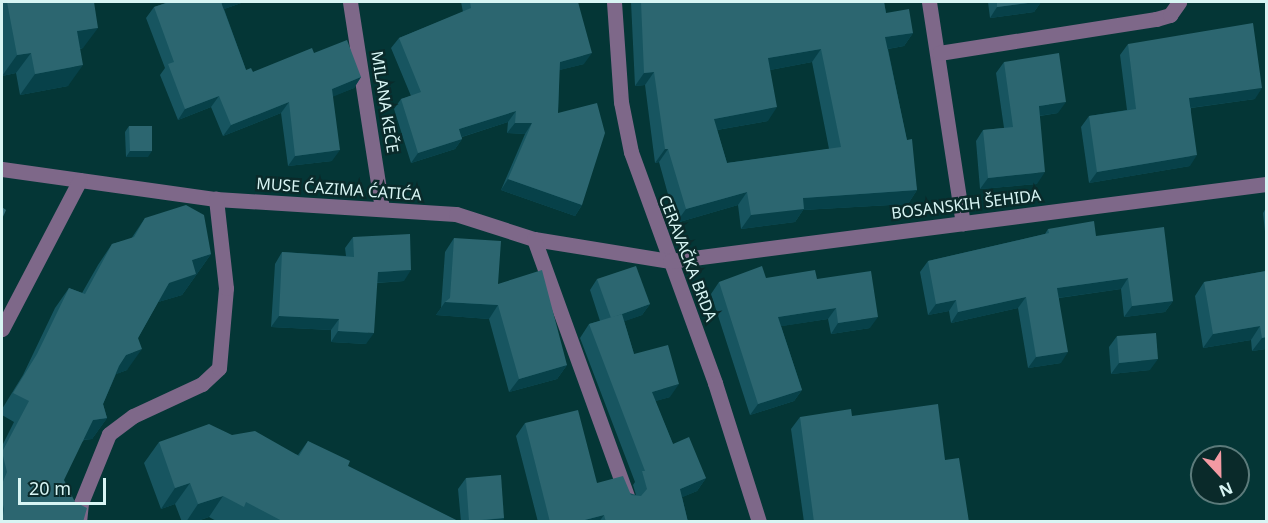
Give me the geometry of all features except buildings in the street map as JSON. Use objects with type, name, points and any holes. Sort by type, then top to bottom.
[{"type":"street","name":"MILANA KEČE","points":[[350,2],[382,208]]},
{"type":"street","name":"CERAVAČKA BRDA","points":[[614,2],[621,102],[631,152],[715,383],[759,522]]},
{"type":"street","points":[[929,2],[939,52],[963,223]]},
{"type":"street","points":[[939,52],[1156,19],[1170,15],[1179,2]]},
{"type":"street","name":"MUSE ĆAZIMA ĆATIĆA","points":[[2,169],[216,199],[456,214],[534,239],[670,261]]},
{"type":"street","points":[[2,329],[80,180]]},
{"type":"street","name":"BOSANSKIH ŠEHIDA","points":[[670,261],[1266,184]]},
{"type":"street","points":[[79,522],[81,503],[109,434],[133,416],[202,384],[219,368],[226,288],[216,199]]},
{"type":"street","points":[[534,239],[628,500]]}]
